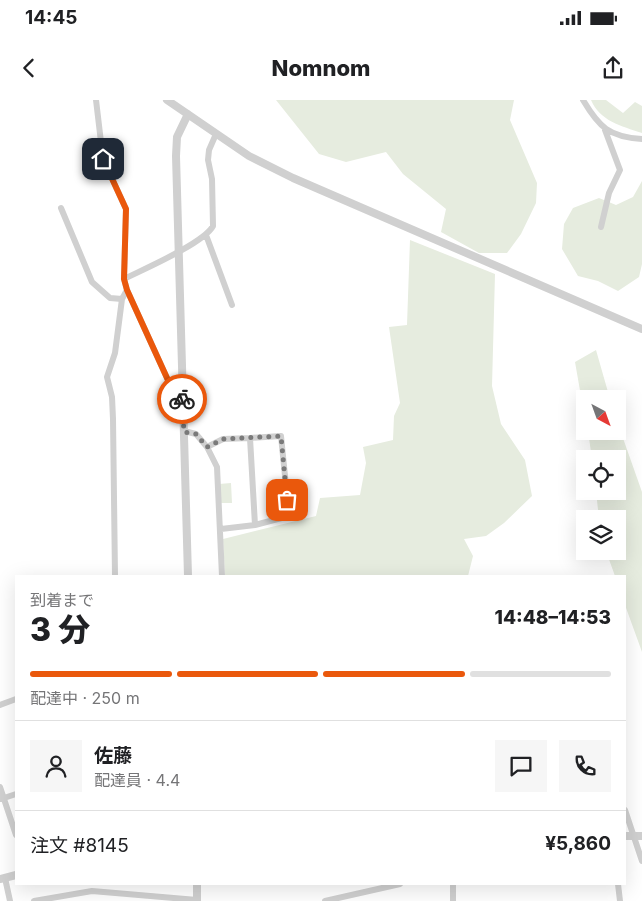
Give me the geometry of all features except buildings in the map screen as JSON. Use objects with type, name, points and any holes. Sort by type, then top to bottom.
[{"type":"street","points":[[96,100],[103,159],[126,209],[124,279],[127,290],[172,389],[182,396]]},
{"type":"street","points":[[167,100],[249,156],[293,178],[642,329]]},
{"type":"street","points":[[583,100],[598,124],[605,130],[623,136],[642,139]]},
{"type":"street","points":[[188,114],[177,137],[176,156],[188,575]]},
{"type":"street","points":[[601,227],[609,193],[620,170],[605,130]]},
{"type":"street","points":[[124,279],[206,235],[213,226],[212,179],[208,160],[209,150],[216,134]]},
{"type":"street","points":[[61,208],[92,282],[110,298],[122,299]]},
{"type":"street","points":[[206,235],[232,305]]},
{"type":"street","points":[[115,575],[113,419],[112,397],[107,377],[115,353],[122,299],[127,290]]},
{"type":"street","points":[[184,432],[196,434],[207,447],[217,467],[222,575]]},
{"type":"street","points":[[207,447],[223,439],[281,436],[289,516],[255,525],[221,530]]},
{"type":"street","points":[[250,438],[255,525]]},
{"type":"street","points":[[0,705],[15,699]]},
{"type":"street","points":[[0,787],[2,799],[15,832]]},
{"type":"street","points":[[2,799],[15,794]]},
{"type":"street","points":[[626,816],[629,836],[642,861]]},
{"type":"street","points":[[629,836],[642,836]]},
{"type":"street","points":[[3,878],[10,901]]},
{"type":"street","points":[[34,901],[57,899],[92,891],[145,898],[197,900],[197,885]]},
{"type":"street","points":[[325,901],[396,885]]},
{"type":"street","points":[[453,885],[453,901]]},
{"type":"street","points":[[618,885],[620,901]]},
{"type":"shaded area","points":[[276,100],[514,100],[510,120],[537,183],[536,203],[521,234],[507,253],[479,253],[441,232],[446,209],[403,174],[386,152],[346,162],[319,154]]},
{"type":"shaded area","points":[[591,100],[606,100],[623,113],[635,102],[642,106],[642,133],[612,122],[600,113]]},
{"type":"shaded area","points":[[642,181],[642,264],[639,277],[618,291],[598,281],[578,276],[562,249],[564,224],[573,208],[599,198],[616,205],[633,197]]},
{"type":"shaded area","points":[[410,240],[495,274],[492,386],[501,424],[525,460],[532,496],[504,523],[486,536],[464,539],[473,556],[468,575],[225,575],[223,539],[316,516],[320,498],[360,495],[366,463],[363,447],[393,440],[394,416],[400,403],[389,327],[407,325]]},
{"type":"shaded area","points":[[596,350],[607,390],[580,390],[575,362]]},
{"type":"shaded area","points":[[589,440],[624,440],[642,492],[642,652],[626,608],[626,575],[615,575],[609,560],[626,560],[626,510],[598,510],[597,500],[626,500],[626,450],[591,450]]},
{"type":"shaded area","points":[[231,483],[232,503],[221,503],[219,484]]},
{"type":"way so far","points":[[182,399],[184,432],[196,434],[207,447],[223,439],[281,436],[287,500]]},
{"type":"route","points":[[103,159],[126,209],[126,272],[124,279],[127,290],[172,389],[182,396],[182,399]]}]
